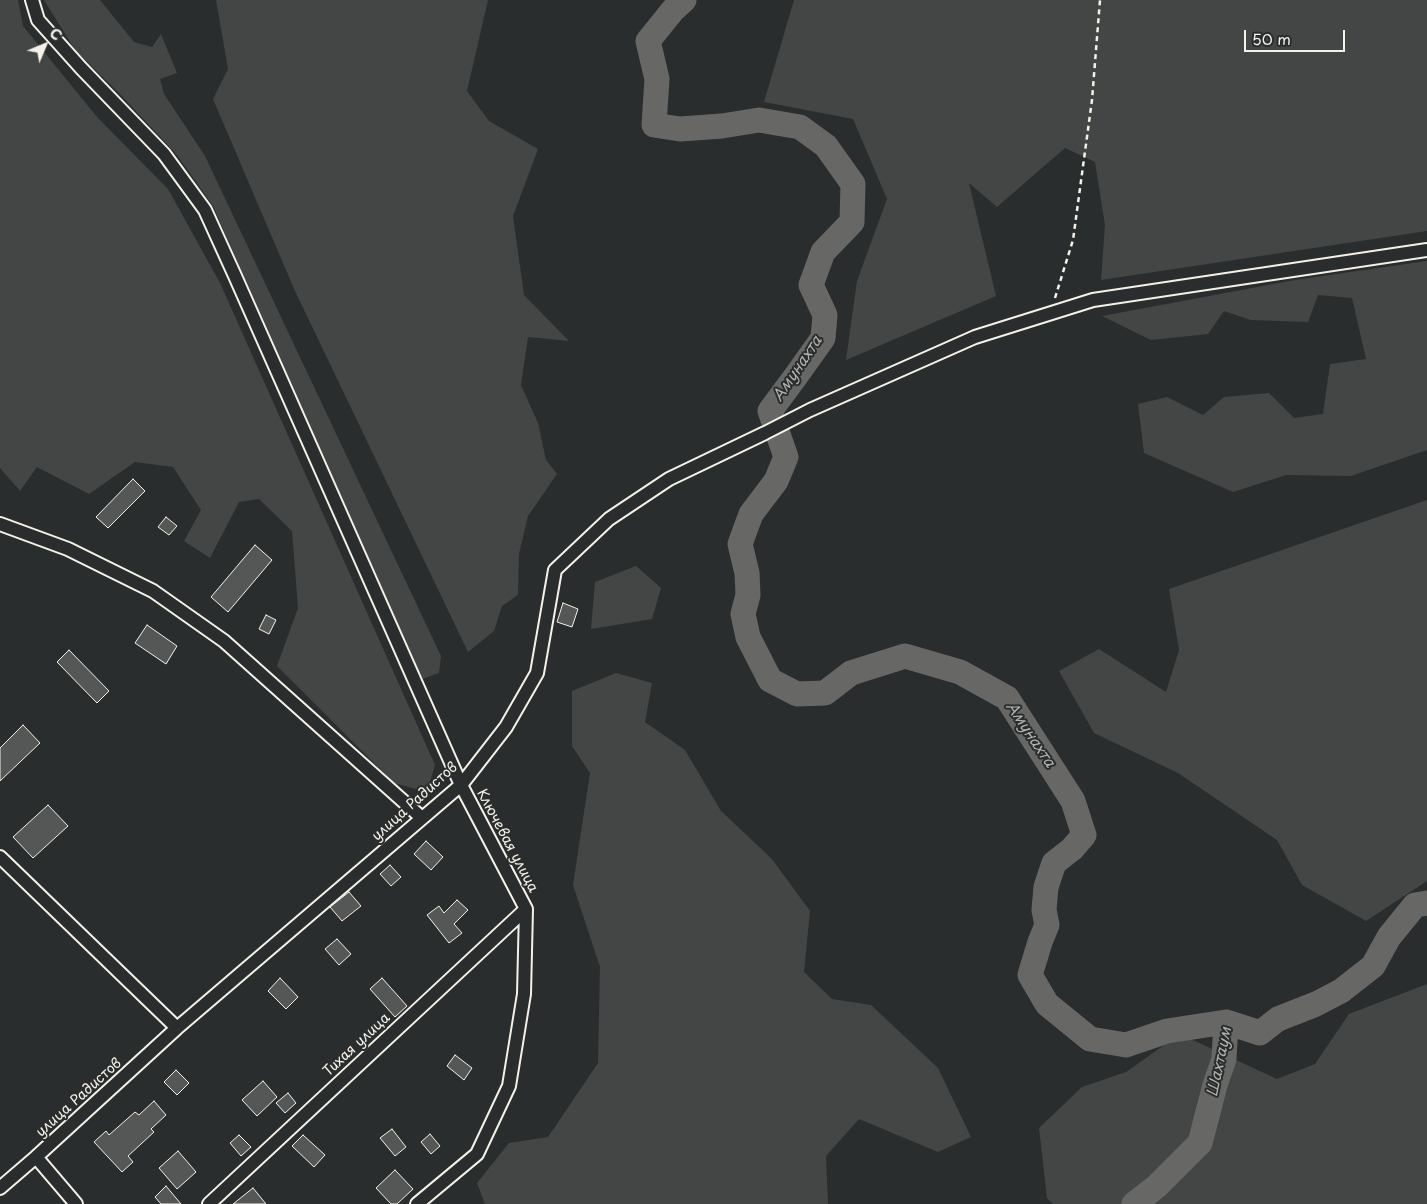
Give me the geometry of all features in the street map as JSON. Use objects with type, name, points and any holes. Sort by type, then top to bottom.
[{"type":"street","name":"Ключевая улица","points":[[32,0],[38,20],[80,68],[164,154],[205,210],[461,785],[526,909],[524,994],[509,1086],[477,1154],[417,1204]]},
{"type":"street","name":"улица Радистов","points":[[0,1188],[177,1028],[461,785],[506,727],[537,673],[555,570],[609,519],[669,479],[810,410],[976,337],[1093,300],[1427,250]]},
{"type":"street","points":[[0,524],[68,549],[153,591],[224,640],[422,818]]},
{"type":"street","points":[[0,857],[177,1028]]},
{"type":"street","name":"Тихая улица","points":[[209,1204],[526,909]]},
{"type":"street","points":[[36,1157],[76,1204]]},
{"type":"path","points":[[1051,314],[1073,240],[1092,100],[1100,0]]},
{"type":"shaded area","points":[[0,0],[18,0],[23,26],[97,117],[168,189],[220,283],[435,765],[427,792],[394,783],[277,666],[298,608],[292,531],[259,499],[239,502],[210,558],[184,541],[201,510],[173,467],[135,462],[89,494],[37,467],[20,491],[0,468]]},
{"type":"shaded area","points":[[44,0],[100,0],[134,42],[152,47],[161,34],[177,73],[160,79],[164,94],[205,156],[441,656],[439,673],[422,679],[213,206],[177,155],[119,93],[75,50]]},
{"type":"shaded area","points":[[216,0],[488,0],[467,91],[489,121],[538,149],[513,216],[524,295],[569,341],[528,337],[521,385],[538,423],[546,460],[557,474],[528,516],[519,554],[518,595],[502,606],[494,631],[468,652],[295,291],[213,99],[228,69]]},
{"type":"shaded area","points":[[794,0],[1427,0],[1427,231],[1101,280],[1105,225],[1095,162],[1065,148],[997,207],[969,183],[996,296],[846,360],[857,281],[887,199],[853,119],[764,102]]},
{"type":"shaded area","points":[[1427,261],[1427,450],[1351,476],[1286,475],[1233,492],[1144,453],[1138,404],[1167,397],[1203,415],[1224,397],[1269,393],[1294,418],[1323,414],[1330,364],[1366,359],[1352,298],[1318,295],[1308,322],[1251,320],[1224,311],[1208,334],[1151,340],[1102,316],[1295,280]]},
{"type":"shaded area","points":[[1427,500],[1427,881],[1366,921],[1302,885],[1277,840],[1178,773],[1094,733],[1059,671],[1099,649],[1166,692],[1179,650],[1169,589]]},
{"type":"shaded area","points":[[636,566],[661,588],[652,619],[591,629],[595,582]]},
{"type":"shaded area","points":[[616,673],[652,683],[645,722],[685,750],[721,811],[772,859],[810,911],[804,972],[832,999],[871,1005],[938,1068],[971,1137],[938,1152],[859,1119],[826,1156],[828,1204],[485,1204],[477,1183],[509,1143],[548,1137],[598,1063],[600,967],[573,885],[590,773],[572,746],[572,691]]},
{"type":"shaded area","points":[[1427,984],[1427,1204],[1053,1204],[1047,1198],[1039,1128],[1082,1087],[1126,1072],[1180,1034],[1277,1079],[1315,1064],[1349,1014]]},
{"type":"building","points":[[133,479],[145,491],[108,528],[96,517]]},
{"type":"building","points":[[166,517],[177,526],[169,535],[158,527]]},
{"type":"building","points":[[255,545],[272,560],[228,612],[211,597]]},
{"type":"building","points":[[563,603],[578,609],[572,627],[557,622]]},
{"type":"building","points":[[266,615],[276,620],[269,634],[259,629]]},
{"type":"building","points":[[147,625],[177,646],[166,664],[135,643]]},
{"type":"building","points":[[69,650],[109,691],[97,703],[57,662]]},
{"type":"building","points":[[23,725],[40,743],[0,781],[0,748]]},
{"type":"building","points":[[48,805],[68,826],[33,858],[13,837]]},
{"type":"building","points":[[426,841],[443,857],[431,870],[414,854]]},
{"type":"building","points":[[390,865],[401,877],[391,886],[380,874]]},
{"type":"building","points":[[349,892],[361,906],[342,921],[330,907]]},
{"type":"building","points":[[457,900],[468,910],[454,924],[462,933],[449,943],[427,915],[439,906],[444,913]]},
{"type":"building","points":[[337,939],[351,954],[339,965],[325,949]]},
{"type":"building","points":[[280,978],[298,997],[286,1009],[268,991]]},
{"type":"building","points":[[382,978],[407,1006],[395,1017],[370,989]]},
{"type":"building","points":[[455,1055],[472,1068],[464,1080],[447,1066]]},
{"type":"building","points":[[176,1070],[189,1083],[177,1095],[164,1082]]},
{"type":"building","points":[[263,1081],[277,1097],[257,1116],[242,1100]]},
{"type":"building","points":[[288,1093],[296,1103],[285,1113],[276,1103]]},
{"type":"building","points":[[154,1101],[166,1115],[151,1129],[154,1132],[128,1156],[133,1162],[122,1172],[94,1142],[106,1131],[109,1135],[135,1112],[139,1115]]},
{"type":"building","points":[[392,1129],[406,1147],[395,1156],[380,1138]]},
{"type":"building","points":[[430,1134],[440,1146],[431,1154],[421,1142]]},
{"type":"building","points":[[239,1135],[251,1147],[241,1156],[230,1143]]},
{"type":"building","points":[[303,1135],[325,1155],[314,1167],[292,1146]]},
{"type":"building","points":[[178,1151],[196,1172],[177,1189],[159,1168]]},
{"type":"building","points":[[395,1170],[413,1189],[397,1204],[391,1204],[376,1188]]},
{"type":"building","points":[[166,1186],[181,1204],[161,1204],[155,1197]]},
{"type":"building","points":[[253,1188],[266,1204],[233,1204]]},
{"type":"waterway","name":"Амунахта","points":[[684,0],[673,10],[648,41],[657,79],[654,125],[680,129],[722,126],[759,120],[800,127],[826,146],[853,184],[852,222],[823,252],[811,285],[825,315],[823,338],[770,411],[786,457],[776,481],[751,514],[740,544],[747,573],[748,595],[743,614],[748,637],[770,680],[797,694],[825,693],[851,673],[905,656],[960,672],[1007,698],[1073,801],[1084,835],[1072,849],[1054,863],[1046,887],[1044,910],[1047,925],[1030,975],[1047,1004],[1090,1039],[1126,1045],[1167,1031],[1226,1022],[1260,1033],[1278,1019],[1316,1004],[1341,991],[1373,966],[1389,937],[1415,905],[1427,903]]},
{"type":"waterway","name":"Шахтаум","points":[[1134,1204],[1157,1186],[1200,1143],[1215,1085],[1224,1059],[1226,1022]]}]
